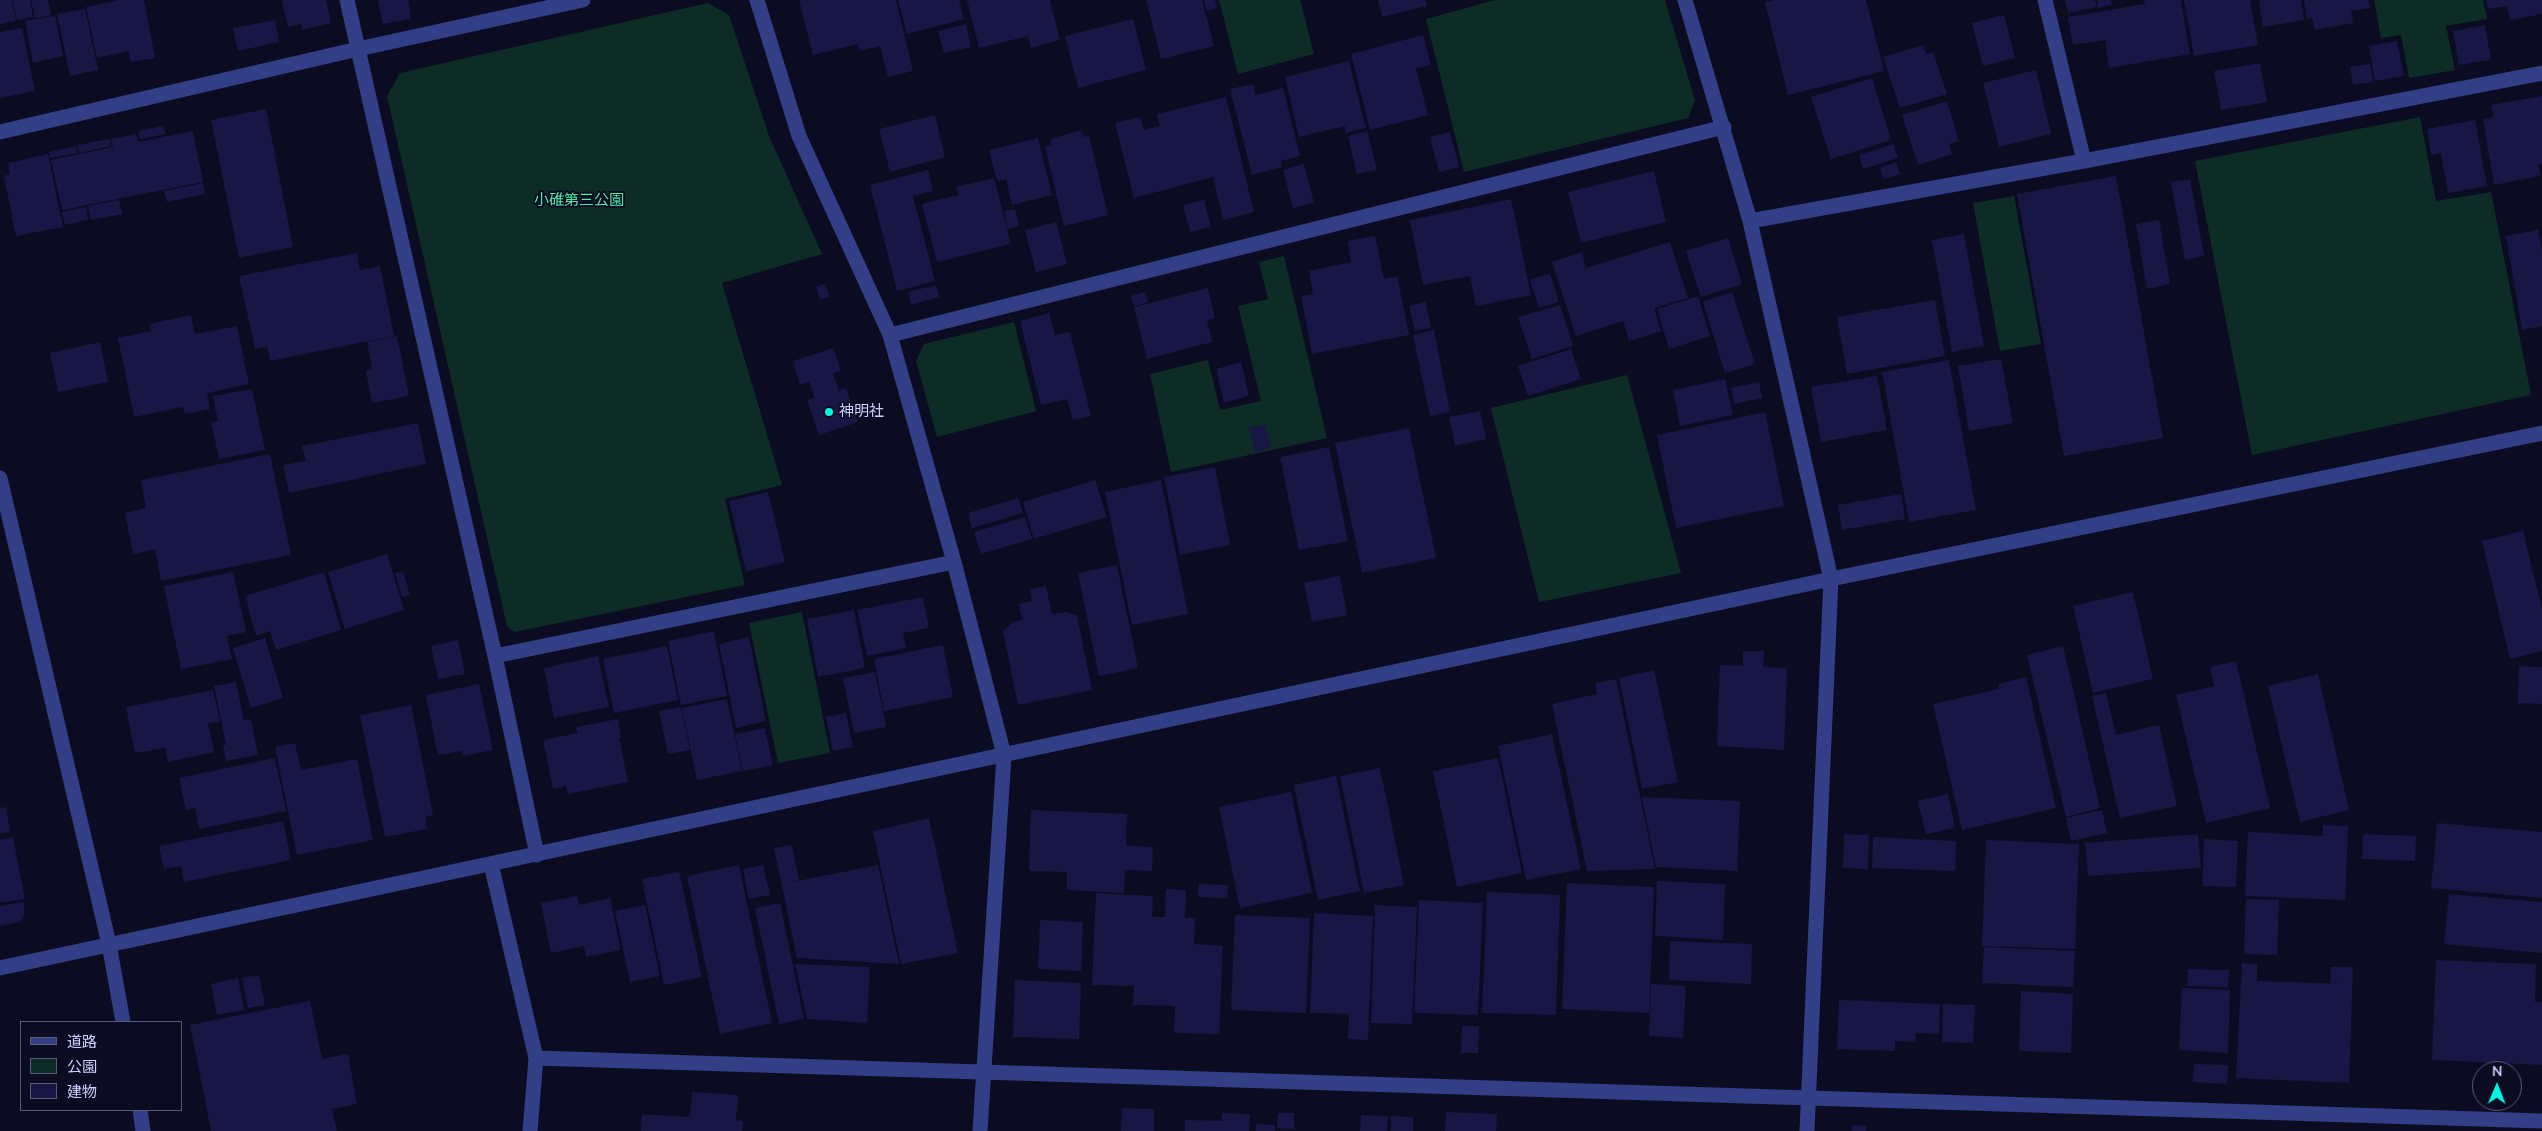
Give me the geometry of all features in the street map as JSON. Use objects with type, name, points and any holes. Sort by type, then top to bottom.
[{"type":"street","points":[[347,0],[495,656],[537,855]]},
{"type":"street","points":[[0,132],[358,49],[583,0]]},
{"type":"street","points":[[756,0],[799,136],[890,335],[954,562],[1004,755],[980,1131]]},
{"type":"street","points":[[1685,0],[1724,127],[1750,221],[1831,579],[1807,1131]]},
{"type":"street","points":[[2045,0],[2084,161]]},
{"type":"street","points":[[1750,221],[2084,161],[2542,74]]},
{"type":"street","points":[[890,335],[1724,127]]},
{"type":"street","points":[[0,968],[1831,579],[2542,433]]},
{"type":"street","points":[[0,478],[109,944],[123,1021]]},
{"type":"street","points":[[495,656],[954,562]]},
{"type":"street","points":[[490,864],[536,1058],[530,1131]]},
{"type":"street","points":[[536,1058],[2542,1121]]},
{"type":"street","points":[[140,1111],[143,1131]]},
{"type":"green space","points":[[1219,0],[1300,0],[1314,54],[1238,74]]},
{"type":"green space","points":[[1495,0],[1665,0],[1695,100],[1688,118],[1464,172],[1426,19]]},
{"type":"green space","points":[[2374,0],[2483,0],[2487,19],[2446,26],[2455,70],[2409,78],[2401,35],[2381,38]]},
{"type":"green space","name":"小碓第三公園","points":[[708,3],[729,15],[769,136],[822,254],[722,283],[782,485],[725,499],[745,585],[514,632],[507,626],[387,96],[400,73]]},
{"type":"green space","points":[[2420,117],[2436,201],[2491,192],[2531,395],[2252,455],[2195,161]]},
{"type":"green space","points":[[2014,196],[2041,344],[2000,351],[1973,203]]},
{"type":"green space","points":[[1284,256],[1327,438],[1171,472],[1150,374],[1208,360],[1220,410],[1261,401],[1238,306],[1268,299],[1259,262]]},
{"type":"green space","points":[[1014,322],[1036,411],[937,437],[916,361],[924,344]]},
{"type":"green space","points":[[1627,375],[1681,573],[1539,602],[1491,408]]},
{"type":"green space","points":[[802,612],[830,753],[778,763],[749,623]]},
{"type":"building","points":[[0,0],[12,0],[16,21],[0,24]]},
{"type":"building","points":[[13,0],[30,0],[33,17],[17,20]]},
{"type":"building","points":[[31,0],[48,0],[51,15],[35,18]]},
{"type":"building","points":[[119,0],[144,0],[155,58],[131,62],[129,51],[97,58],[86,7]]},
{"type":"building","points":[[282,0],[326,0],[331,23],[302,30],[301,24],[288,27]]},
{"type":"building","points":[[378,0],[408,0],[411,19],[383,24]]},
{"type":"building","points":[[799,0],[896,0],[913,71],[888,77],[880,46],[860,51],[858,44],[813,55]]},
{"type":"building","points":[[898,0],[959,0],[964,19],[907,34]]},
{"type":"building","points":[[967,0],[1050,0],[1060,40],[1031,48],[1028,36],[979,48]]},
{"type":"building","points":[[1146,0],[1202,0],[1214,46],[1161,59]]},
{"type":"building","points":[[1204,0],[1215,0],[1217,8],[1207,11]]},
{"type":"building","points":[[1378,0],[1425,0],[1427,6],[1382,17]]},
{"type":"building","points":[[1773,0],[1866,0],[1884,71],[1788,95],[1765,2]]},
{"type":"building","points":[[2065,0],[2095,0],[2097,7],[2068,13]]},
{"type":"building","points":[[2097,0],[2111,0],[2112,5],[2098,8]]},
{"type":"building","points":[[2144,0],[2181,0],[2190,54],[2109,68],[2105,40],[2073,45],[2068,17],[2145,4]]},
{"type":"building","points":[[2184,0],[2250,0],[2258,45],[2194,56]]},
{"type":"building","points":[[2259,0],[2301,0],[2304,20],[2263,27]]},
{"type":"building","points":[[2304,0],[2368,0],[2370,8],[2351,11],[2353,23],[2315,30],[2312,18],[2307,19]]},
{"type":"building","points":[[2486,0],[2542,0],[2542,14],[2510,20],[2507,6],[2488,9]]},
{"type":"building","points":[[85,9],[98,70],[70,76],[57,14]]},
{"type":"building","points":[[2004,15],[2015,58],[1983,66],[1972,23]]},
{"type":"building","points":[[55,16],[63,56],[33,63],[25,21]]},
{"type":"building","points":[[1133,19],[1146,70],[1078,88],[1065,36]]},
{"type":"building","points":[[275,20],[279,42],[238,51],[233,28]]},
{"type":"building","points":[[966,24],[971,47],[944,53],[938,31]]},
{"type":"building","points":[[2485,25],[2491,60],[2459,65],[2453,31]]},
{"type":"building","points":[[22,28],[35,91],[0,98],[0,32]]},
{"type":"building","points":[[1423,35],[1431,65],[1416,68],[1428,115],[1370,130],[1351,54]]},
{"type":"building","points":[[2397,41],[2404,76],[2375,81],[2369,46]]},
{"type":"building","points":[[1923,45],[1926,54],[1933,52],[1947,94],[1900,108],[1883,57]]},
{"type":"building","points":[[1349,61],[1366,128],[1346,133],[1345,126],[1299,137],[1285,77]]},
{"type":"building","points":[[2260,63],[2267,102],[2221,110],[2214,71]]},
{"type":"building","points":[[2370,64],[2373,82],[2353,85],[2350,67]]},
{"type":"building","points":[[2036,70],[2051,134],[1999,147],[1983,83]]},
{"type":"building","points":[[1872,78],[1891,140],[1831,159],[1811,97]]},
{"type":"building","points":[[1253,84],[1255,95],[1283,88],[1300,156],[1281,161],[1282,167],[1252,175],[1230,89]]},
{"type":"building","points":[[2542,96],[2542,164],[2538,165],[2540,176],[2494,185],[2483,119],[2494,117],[2491,105]]},
{"type":"building","points":[[1226,97],[1254,212],[1223,220],[1213,177],[1134,198],[1115,123],[1140,117],[1144,130],[1160,126],[1157,114]]},
{"type":"building","points":[[1947,101],[1959,141],[1949,144],[1952,154],[1918,165],[1902,115]]},
{"type":"building","points":[[266,109],[293,247],[239,258],[211,120]]},
{"type":"building","points":[[935,115],[945,157],[890,172],[879,129]]},
{"type":"building","points":[[2475,120],[2487,186],[2448,193],[2441,153],[2431,155],[2427,129]]},
{"type":"building","points":[[163,126],[166,134],[140,139],[138,131]]},
{"type":"building","points":[[1081,130],[1084,137],[1089,136],[1108,215],[1064,226],[1045,147],[1052,145],[1050,139]]},
{"type":"building","points":[[193,131],[203,182],[62,210],[51,160],[113,147],[111,139],[136,134],[138,142]]},
{"type":"building","points":[[1367,131],[1377,170],[1357,174],[1348,136]]},
{"type":"building","points":[[1450,132],[1459,167],[1439,172],[1430,137]]},
{"type":"building","points":[[1038,138],[1052,195],[1012,205],[1006,179],[997,181],[989,150]]},
{"type":"building","points":[[110,139],[111,146],[79,153],[77,145]]},
{"type":"building","points":[[1893,144],[1898,158],[1863,169],[1859,155]]},
{"type":"building","points":[[76,146],[77,153],[50,158],[49,152]]},
{"type":"building","points":[[48,154],[63,227],[16,236],[4,176],[10,174],[8,163]]},
{"type":"building","points":[[1896,162],[1900,174],[1884,179],[1880,168]]},
{"type":"building","points":[[1304,164],[1314,203],[1293,208],[1283,170]]},
{"type":"building","points":[[928,170],[933,191],[913,196],[935,281],[897,291],[870,185]]},
{"type":"building","points":[[1654,171],[1666,222],[1581,243],[1568,192]]},
{"type":"building","points":[[2116,176],[2163,438],[2064,456],[2017,194]]},
{"type":"building","points":[[994,178],[1011,244],[937,262],[922,204],[958,195],[956,187]]},
{"type":"building","points":[[2190,179],[2204,256],[2185,260],[2171,182]]},
{"type":"building","points":[[203,183],[205,194],[167,202],[164,191]]},
{"type":"building","points":[[1511,199],[1531,295],[1476,306],[1470,276],[1423,285],[1410,220]]},
{"type":"building","points":[[119,200],[122,214],[91,220],[88,206]]},
{"type":"building","points":[[1204,200],[1211,227],[1190,232],[1183,205]]},
{"type":"building","points":[[86,207],[88,220],[65,225],[62,212]]},
{"type":"building","points":[[1015,209],[1019,226],[1008,229],[1004,211]]},
{"type":"building","points":[[2159,220],[2170,284],[2147,289],[2136,224]]},
{"type":"building","points":[[1056,222],[1067,264],[1036,272],[1025,230]]},
{"type":"building","points":[[2538,230],[2542,250],[2542,326],[2522,330],[2506,236]]},
{"type":"building","points":[[1964,234],[1984,346],[1952,352],[1932,240]]},
{"type":"building","points":[[1375,236],[1384,279],[1397,276],[1409,335],[1312,354],[1301,296],[1313,294],[1309,271],[1351,262],[1348,241]]},
{"type":"building","points":[[1728,238],[1742,284],[1701,297],[1686,251]]},
{"type":"building","points":[[1670,242],[1688,298],[1654,308],[1661,331],[1629,341],[1623,321],[1576,336],[1552,262],[1582,252],[1586,268]]},
{"type":"building","points":[[357,253],[360,270],[380,266],[394,336],[270,361],[267,347],[255,349],[239,276]]},
{"type":"building","points":[[1550,273],[1559,302],[1539,308],[1530,280]]},
{"type":"building","points":[[825,284],[830,297],[820,300],[816,287]]},
{"type":"building","points":[[936,285],[939,297],[911,305],[908,292]]},
{"type":"building","points":[[1208,288],[1215,318],[1207,321],[1212,342],[1147,359],[1134,307]]},
{"type":"building","points":[[1145,292],[1148,302],[1134,306],[1131,296]]},
{"type":"building","points":[[1732,292],[1755,364],[1725,373],[1703,302]]},
{"type":"building","points":[[1698,296],[1710,336],[1669,349],[1657,309]]},
{"type":"building","points":[[1935,300],[1945,356],[1847,374],[1837,317]]},
{"type":"building","points":[[1426,302],[1431,328],[1415,331],[1409,306]]},
{"type":"building","points":[[1560,305],[1573,346],[1532,359],[1518,317]]},
{"type":"building","points":[[1049,313],[1055,335],[1070,332],[1091,416],[1073,420],[1067,399],[1041,405],[1020,321]]},
{"type":"building","points":[[191,315],[195,334],[237,326],[249,384],[207,393],[210,409],[185,414],[183,407],[134,417],[118,338],[151,331],[149,324]]},
{"type":"building","points":[[1434,330],[1450,412],[1430,416],[1413,335]]},
{"type":"building","points":[[397,336],[409,396],[372,403],[366,371],[372,369],[367,342]]},
{"type":"building","points":[[100,342],[108,382],[58,392],[50,353]]},
{"type":"building","points":[[833,348],[841,371],[833,374],[839,390],[846,388],[858,422],[819,435],[807,400],[815,398],[809,382],[800,385],[793,361]]},
{"type":"building","points":[[1571,349],[1581,379],[1528,396],[1518,366]]},
{"type":"building","points":[[2001,359],[2013,423],[1969,431],[1958,366]]},
{"type":"building","points":[[1949,360],[1976,510],[1909,522],[1882,372]]},
{"type":"building","points":[[1241,362],[1249,396],[1224,403],[1216,369]]},
{"type":"building","points":[[1877,376],[1887,430],[1821,442],[1811,387]]},
{"type":"building","points":[[1725,379],[1733,415],[1680,426],[1673,390]]},
{"type":"building","points":[[1759,382],[1762,398],[1734,404],[1731,388]]},
{"type":"building","points":[[252,389],[265,450],[219,459],[211,422],[218,421],[213,396]]},
{"type":"building","points":[[1480,411],[1486,439],[1455,446],[1449,417]]},
{"type":"building","points":[[1765,412],[1784,506],[1676,528],[1657,435]]},
{"type":"building","points":[[418,423],[426,464],[289,493],[283,465],[306,461],[302,446]]},
{"type":"building","points":[[1265,424],[1271,448],[1255,452],[1249,428]]},
{"type":"building","points":[[1409,428],[1436,558],[1362,573],[1335,443]]},
{"type":"building","points":[[1329,447],[1348,541],[1299,550],[1280,457]]},
{"type":"building","points":[[270,454],[291,555],[161,581],[155,549],[133,554],[125,513],[146,508],[141,480]]},
{"type":"building","points":[[1215,467],[1230,545],[1180,555],[1164,477]]},
{"type":"building","points":[[1095,480],[1107,517],[1034,539],[1023,502]]},
{"type":"building","points":[[1161,480],[1188,614],[1132,625],[1105,492]]},
{"type":"building","points":[[768,492],[785,562],[746,571],[729,501]]},
{"type":"building","points":[[1901,494],[1905,519],[1842,530],[1838,505]]},
{"type":"building","points":[[1018,498],[1023,513],[972,528],[968,513]]},
{"type":"building","points":[[1025,517],[1032,539],[981,554],[974,532]]},
{"type":"building","points":[[2523,531],[2542,609],[2542,651],[2510,659],[2482,541]]},
{"type":"building","points":[[387,554],[404,610],[345,629],[328,572]]},
{"type":"building","points":[[1117,565],[1138,668],[1099,676],[1078,573]]},
{"type":"building","points":[[233,572],[246,632],[227,636],[232,659],[181,669],[164,586]]},
{"type":"building","points":[[324,572],[341,630],[276,650],[270,631],[256,636],[245,596]]},
{"type":"building","points":[[403,572],[410,595],[402,597],[395,573]]},
{"type":"building","points":[[1340,576],[1347,615],[1312,622],[1304,583]]},
{"type":"building","points":[[1046,586],[1052,614],[1067,612],[1077,616],[1092,690],[1018,705],[1003,631],[1013,622],[1022,620],[1019,604],[1032,601],[1030,589]]},
{"type":"building","points":[[2133,592],[2153,679],[2093,693],[2073,606]]},
{"type":"building","points":[[923,597],[929,628],[903,633],[906,648],[867,656],[857,610]]},
{"type":"building","points":[[854,610],[865,668],[818,677],[807,619]]},
{"type":"building","points":[[714,631],[727,696],[681,705],[668,641]]},
{"type":"building","points":[[749,637],[766,721],[736,728],[719,644]]},
{"type":"building","points":[[265,638],[283,698],[251,708],[233,648]]},
{"type":"building","points":[[458,640],[465,674],[438,679],[431,646]]},
{"type":"building","points":[[943,645],[953,697],[884,711],[874,659]]},
{"type":"building","points":[[667,646],[678,700],[614,713],[603,659]]},
{"type":"building","points":[[2063,646],[2100,808],[2066,817],[2027,655]]},
{"type":"building","points":[[1743,651],[1764,651],[1763,667],[1787,668],[1784,750],[1717,746],[1720,665],[1743,666]]},
{"type":"building","points":[[598,656],[609,707],[554,718],[544,668]]},
{"type":"building","points":[[2236,661],[2270,808],[2206,823],[2176,695],[2214,686],[2210,667]]},
{"type":"building","points":[[2519,666],[2542,667],[2542,704],[2518,703]]},
{"type":"building","points":[[1654,670],[1678,782],[1642,789],[1619,678]]},
{"type":"building","points":[[875,672],[886,727],[854,733],[843,678]]},
{"type":"building","points":[[2318,674],[2349,810],[2300,822],[2268,686]]},
{"type":"building","points":[[2026,677],[2056,808],[1962,830],[1933,704],[1999,689],[1998,684]]},
{"type":"building","points":[[1616,679],[1655,869],[1587,871],[1552,704],[1597,694],[1595,683]]},
{"type":"building","points":[[236,682],[244,720],[251,719],[258,755],[226,761],[223,745],[226,745],[214,686]]},
{"type":"building","points":[[479,684],[493,750],[463,756],[462,751],[438,755],[426,695]]},
{"type":"building","points":[[213,690],[220,722],[208,723],[214,752],[168,762],[165,748],[135,753],[126,707]]},
{"type":"building","points":[[2106,693],[2116,735],[2159,725],[2177,806],[2120,818],[2092,696]]},
{"type":"building","points":[[727,699],[742,771],[697,780],[682,708]]},
{"type":"building","points":[[411,705],[433,815],[425,817],[427,829],[385,837],[360,715]]},
{"type":"building","points":[[681,707],[690,750],[668,754],[659,711]]},
{"type":"building","points":[[846,713],[853,747],[833,751],[826,717]]},
{"type":"building","points":[[618,719],[621,738],[619,738],[628,782],[568,794],[566,786],[553,789],[543,740],[578,733],[576,727]]},
{"type":"building","points":[[765,728],[773,765],[743,771],[735,734]]},
{"type":"building","points":[[1552,734],[1581,869],[1526,880],[1498,746]]},
{"type":"building","points":[[295,743],[301,770],[357,759],[373,840],[297,855],[275,747]]},
{"type":"building","points":[[275,758],[286,811],[199,829],[195,808],[186,810],[179,778]]},
{"type":"building","points":[[1498,758],[1522,873],[1457,887],[1433,771]]},
{"type":"building","points":[[1380,768],[1404,885],[1364,893],[1340,776]]},
{"type":"building","points":[[1336,776],[1360,891],[1318,900],[1294,785]]},
{"type":"building","points":[[1291,792],[1312,893],[1240,908],[1219,807]]},
{"type":"building","points":[[1948,794],[1955,828],[1926,834],[1918,801]]},
{"type":"building","points":[[1642,797],[1740,801],[1737,871],[1656,867]]},
{"type":"building","points":[[6,807],[10,832],[0,833],[0,808]]},
{"type":"building","points":[[1031,810],[1127,814],[1126,846],[1153,847],[1152,871],[1125,870],[1124,893],[1067,890],[1067,872],[1029,871]]},
{"type":"building","points":[[2102,810],[2107,833],[2071,841],[2066,818]]},
{"type":"building","points":[[929,818],[958,953],[901,964],[873,831]]},
{"type":"building","points":[[283,821],[291,860],[184,882],[181,866],[164,869],[159,846]]},
{"type":"building","points":[[2437,823],[2542,832],[2542,898],[2431,888]]},
{"type":"building","points":[[2323,825],[2348,826],[2345,900],[2245,896],[2248,832],[2323,836]]},
{"type":"building","points":[[1844,834],[1869,835],[1868,869],[1843,868]]},
{"type":"building","points":[[2198,834],[2201,868],[2088,876],[2085,843]]},
{"type":"building","points":[[2363,834],[2416,836],[2415,861],[2362,859]]},
{"type":"building","points":[[13,837],[25,899],[0,903],[0,840]]},
{"type":"building","points":[[1873,837],[1956,841],[1955,871],[1872,868]]},
{"type":"building","points":[[2204,839],[2238,841],[2236,887],[2202,886]]},
{"type":"building","points":[[1986,840],[2079,844],[2075,949],[1982,946]]},
{"type":"building","points":[[792,845],[799,880],[787,883],[878,865],[899,964],[797,958],[774,848]]},
{"type":"building","points":[[739,865],[772,1023],[720,1034],[687,876]]},
{"type":"building","points":[[763,865],[770,895],[749,899],[743,869]]},
{"type":"building","points":[[679,872],[702,977],[664,985],[642,879]]},
{"type":"building","points":[[1657,881],[1725,884],[1723,940],[1655,936]]},
{"type":"building","points":[[1567,883],[1654,887],[1649,1013],[1562,1009]]},
{"type":"building","points":[[1199,884],[1228,885],[1227,898],[1198,897]]},
{"type":"building","points":[[1166,889],[1186,890],[1185,918],[1195,918],[1194,944],[1223,946],[1219,1034],[1174,1033],[1175,1006],[1133,1005],[1134,986],[1092,985],[1096,893],[1153,896],[1152,917],[1165,917]]},
{"type":"building","points":[[1487,892],[1560,895],[1556,1015],[1482,1013]]},
{"type":"building","points":[[2449,894],[2542,902],[2542,953],[2444,944]]},
{"type":"building","points":[[577,896],[579,905],[610,898],[621,950],[586,957],[584,946],[551,953],[541,903]]},
{"type":"building","points":[[2246,899],[2279,900],[2277,955],[2244,954]]},
{"type":"building","points":[[1419,900],[1483,903],[1478,1015],[1414,1013]]},
{"type":"building","points":[[23,902],[25,912],[20,922],[0,926],[0,906]]},
{"type":"building","points":[[780,903],[804,1019],[779,1024],[755,908]]},
{"type":"building","points":[[645,905],[660,976],[630,982],[615,911]]},
{"type":"building","points":[[1375,905],[1417,907],[1412,1024],[1371,1023]]},
{"type":"building","points":[[1314,913],[1373,916],[1368,1040],[1348,1039],[1349,1014],[1310,1013]]},
{"type":"building","points":[[1235,915],[1310,918],[1306,1013],[1231,1010]]},
{"type":"building","points":[[1040,920],[1083,922],[1081,971],[1038,969]]},
{"type":"building","points":[[1670,941],[1752,944],[1751,984],[1669,980]]},
{"type":"building","points":[[1984,947],[2075,951],[2073,987],[1982,983]]},
{"type":"building","points":[[2436,960],[2536,964],[2535,1002],[2542,1002],[2542,1065],[2522,1064],[2522,1061],[2432,1060]]},
{"type":"building","points":[[2242,963],[2257,964],[2257,981],[2346,984],[2330,983],[2331,967],[2353,967],[2349,1083],[2236,1078]]},
{"type":"building","points":[[795,964],[870,967],[867,1023],[807,1019]]},
{"type":"building","points":[[2188,969],[2229,970],[2228,987],[2187,986]]},
{"type":"building","points":[[259,975],[265,1005],[248,1008],[242,978]]},
{"type":"building","points":[[238,978],[244,1010],[217,1015],[211,984]]},
{"type":"building","points":[[1015,980],[1081,983],[1079,1039],[1013,1037]]},
{"type":"building","points":[[1651,984],[1686,986],[1683,1038],[1649,1036]]},
{"type":"building","points":[[2182,988],[2230,990],[2228,1053],[2179,1050]]},
{"type":"building","points":[[2021,991],[2073,994],[2071,1053],[2019,1051]]},
{"type":"building","points":[[1839,1000],[1940,1004],[1939,1034],[1916,1033],[1915,1042],[1895,1041],[1895,1051],[1837,1049]]},
{"type":"building","points":[[310,1001],[322,1059],[348,1054],[357,1104],[332,1109],[337,1131],[211,1131],[190,1025]]},
{"type":"building","points":[[1943,1004],[1975,1005],[1973,1043],[1942,1042]]},
{"type":"building","points":[[1462,1026],[1479,1026],[1478,1053],[1461,1053]]},
{"type":"building","points":[[2194,1064],[2228,1065],[2227,1084],[2193,1082]]},
{"type":"building","points":[[692,1092],[738,1095],[736,1120],[743,1121],[742,1131],[641,1131],[642,1114],[690,1117]]},
{"type":"building","points":[[1122,1108],[1154,1109],[1154,1131],[1121,1131]]},
{"type":"building","points":[[1446,1112],[1497,1114],[1496,1131],[1445,1131]]},
{"type":"building","points":[[1222,1113],[1250,1114],[1249,1131],[1185,1131],[1185,1120],[1222,1121]]},
{"type":"building","points":[[1278,1113],[1294,1113],[1294,1129],[1277,1128]]},
{"type":"building","points":[[1361,1115],[1388,1116],[1387,1131],[1360,1131]]},
{"type":"building","points":[[1391,1116],[1413,1117],[1413,1131],[1391,1131]]},
{"type":"building","points":[[1256,1124],[1275,1125],[1275,1131],[1256,1131]]},
{"type":"building","points":[[1852,1125],[1866,1126],[1866,1131],[1852,1131]]},
{"type":"place","name":"神明社","points":[[829,412]]}]
